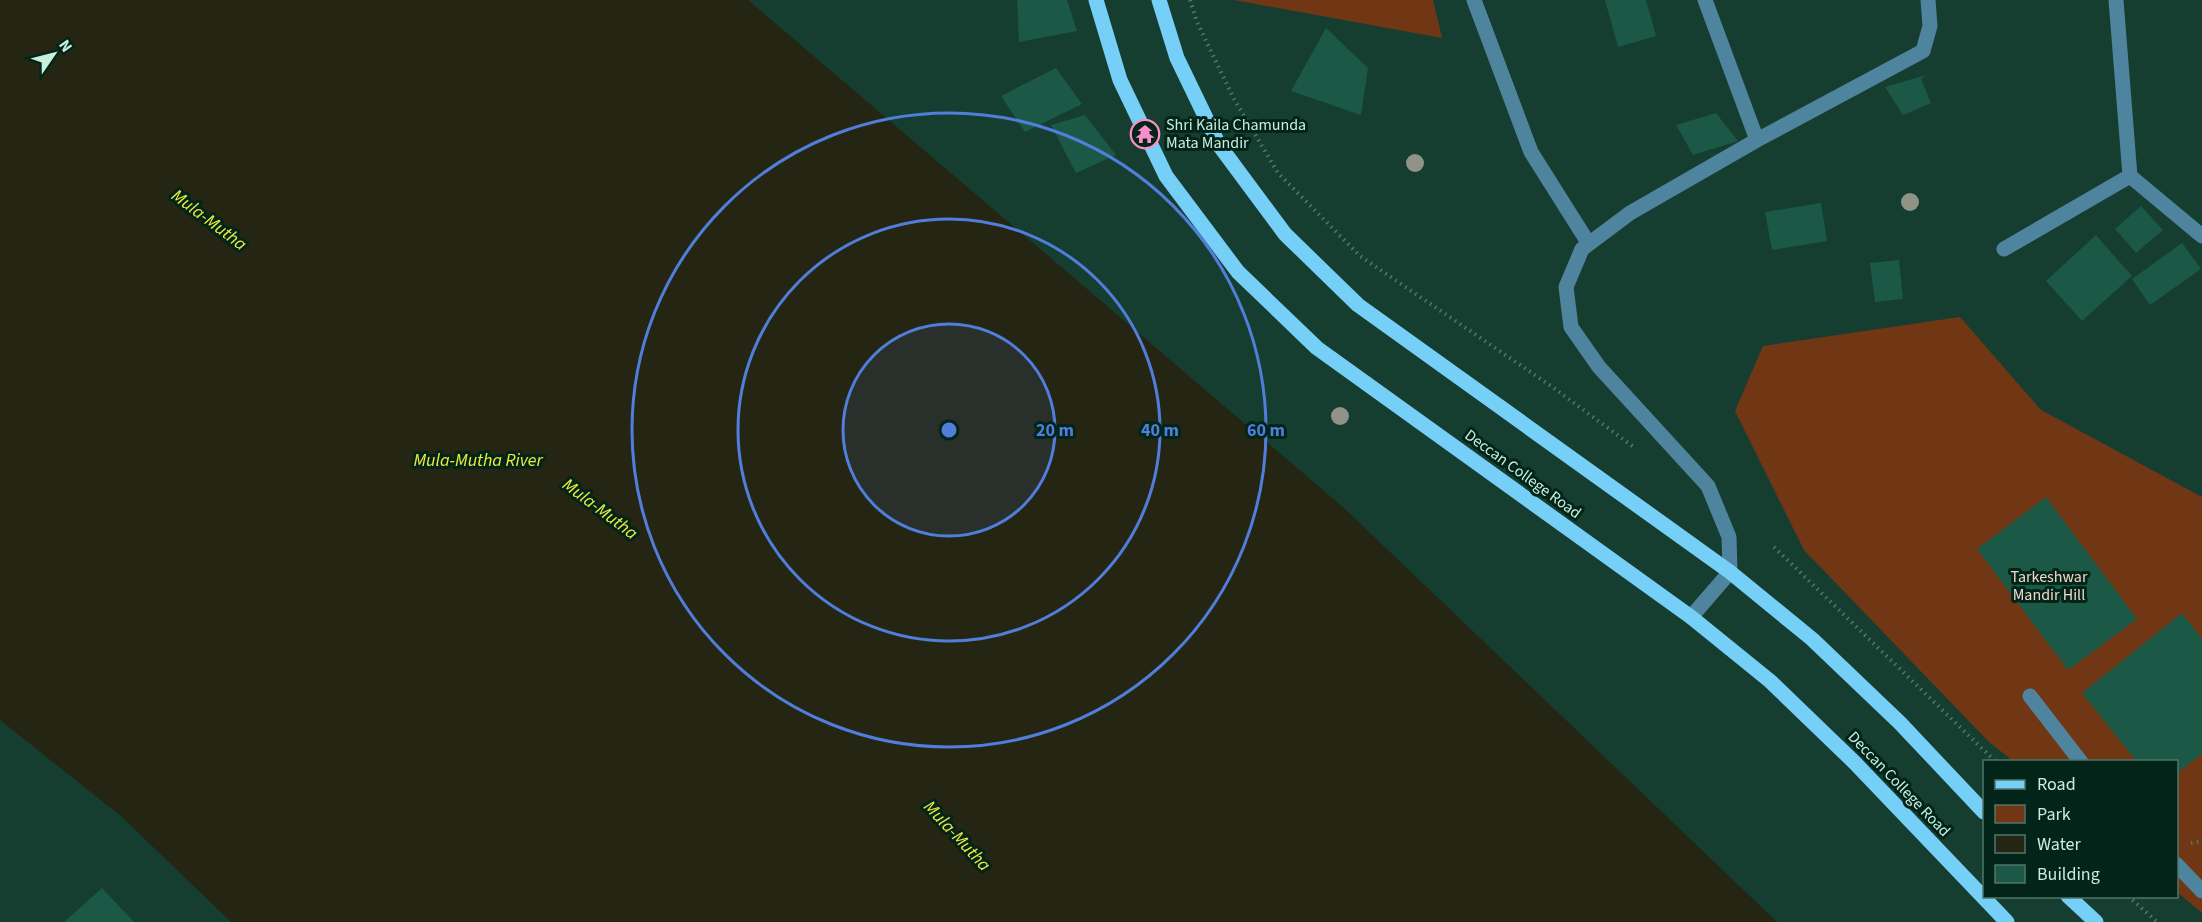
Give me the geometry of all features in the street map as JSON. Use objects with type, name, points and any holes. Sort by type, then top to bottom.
[{"type":"main road","name":"Deccan College Road","points":[[1096,0],[1120,80],[1166,176],[1238,272],[1317,348],[1691,616],[1770,681],[1855,763],[1983,897]]},
{"type":"main road","points":[[1159,0],[1177,58],[1219,145],[1286,234],[1358,305],[1731,572],[1812,639],[1900,723],[1983,811]]},
{"type":"main road","name":"Deccan College Road","points":[[1984,898],[2007,922]]},
{"type":"main road","points":[[2069,898],[2096,922]]},
{"type":"street","points":[[1474,0],[1531,152],[1589,244]]},
{"type":"street","points":[[1705,0],[1757,140]]},
{"type":"street","points":[[1691,616],[1731,572],[1729,537],[1708,486],[1599,367],[1571,327],[1566,287],[1582,249],[1630,213],[1757,140],[1923,51],[1930,26],[1928,0]]},
{"type":"street","points":[[2116,0],[2130,176],[2202,236]]},
{"type":"street","points":[[2004,249],[2130,176]]},
{"type":"street","points":[[2030,696],[2079,760]]},
{"type":"street","points":[[2178,866],[2202,891]]},
{"type":"path","points":[[1190,0],[1197,22],[1234,99],[1278,173],[1360,256],[1551,386],[1643,454]]},
{"type":"path","points":[[1774,547],[1994,760]]},
{"type":"path","points":[[2129,898],[2157,922]]},
{"type":"green space","points":[[1234,0],[1433,0],[1442,38]]},
{"type":"green space","name":"Tarkeshwar Mandir Hill","points":[[1960,317],[2041,410],[2202,497],[2202,913],[2178,893],[2178,760],[2012,760],[1989,742],[1804,550],[1735,411],[1763,346]]},
{"type":"water","name":"Mula-Mutha River","points":[[0,0],[748,0],[1344,508],[1777,922],[231,922],[122,817],[0,720]]},
{"type":"building","points":[[1017,0],[1067,0],[1077,31],[1019,42]]},
{"type":"building","points":[[1605,0],[1646,0],[1656,36],[1618,47]]},
{"type":"building","points":[[1326,28],[1368,68],[1361,115],[1291,91]]},
{"type":"building","points":[[1056,68],[1082,104],[1025,132],[1001,96]]},
{"type":"building","points":[[1926,75],[1921,79],[1931,103],[1903,115],[1885,87]]},
{"type":"building","points":[[1716,113],[1738,141],[1693,155],[1676,125]]},
{"type":"building","points":[[1085,115],[1116,155],[1076,173],[1051,125]]},
{"type":"building","points":[[1821,203],[1827,241],[1772,250],[1765,212]]},
{"type":"building","points":[[2141,206],[2163,230],[2136,253],[2115,229]]},
{"type":"building","points":[[2096,235],[2132,276],[2082,321],[2046,281]]},
{"type":"building","points":[[2182,243],[2201,269],[2150,305],[2132,279]]},
{"type":"building","points":[[1899,260],[1903,299],[1875,302],[1870,263]]},
{"type":"building","points":[[2046,497],[2137,619],[2068,670],[1977,549]]},
{"type":"building","points":[[2182,613],[2202,639],[2202,754],[2178,772],[2178,760],[2135,760],[2082,693]]},
{"type":"building","points":[[102,888],[134,922],[64,922]]},
{"type":"place","name":"Shri Kaila Chamunda Mata Mandir","points":[[1145,134]]},
{"type":"water label","name":"Mula-Mutha","points":[[209,220]]},
{"type":"water label","name":"Mula-Mutha","points":[[600,509]]},
{"type":"water label","name":"Mula-Mutha","points":[[957,836]]}]
